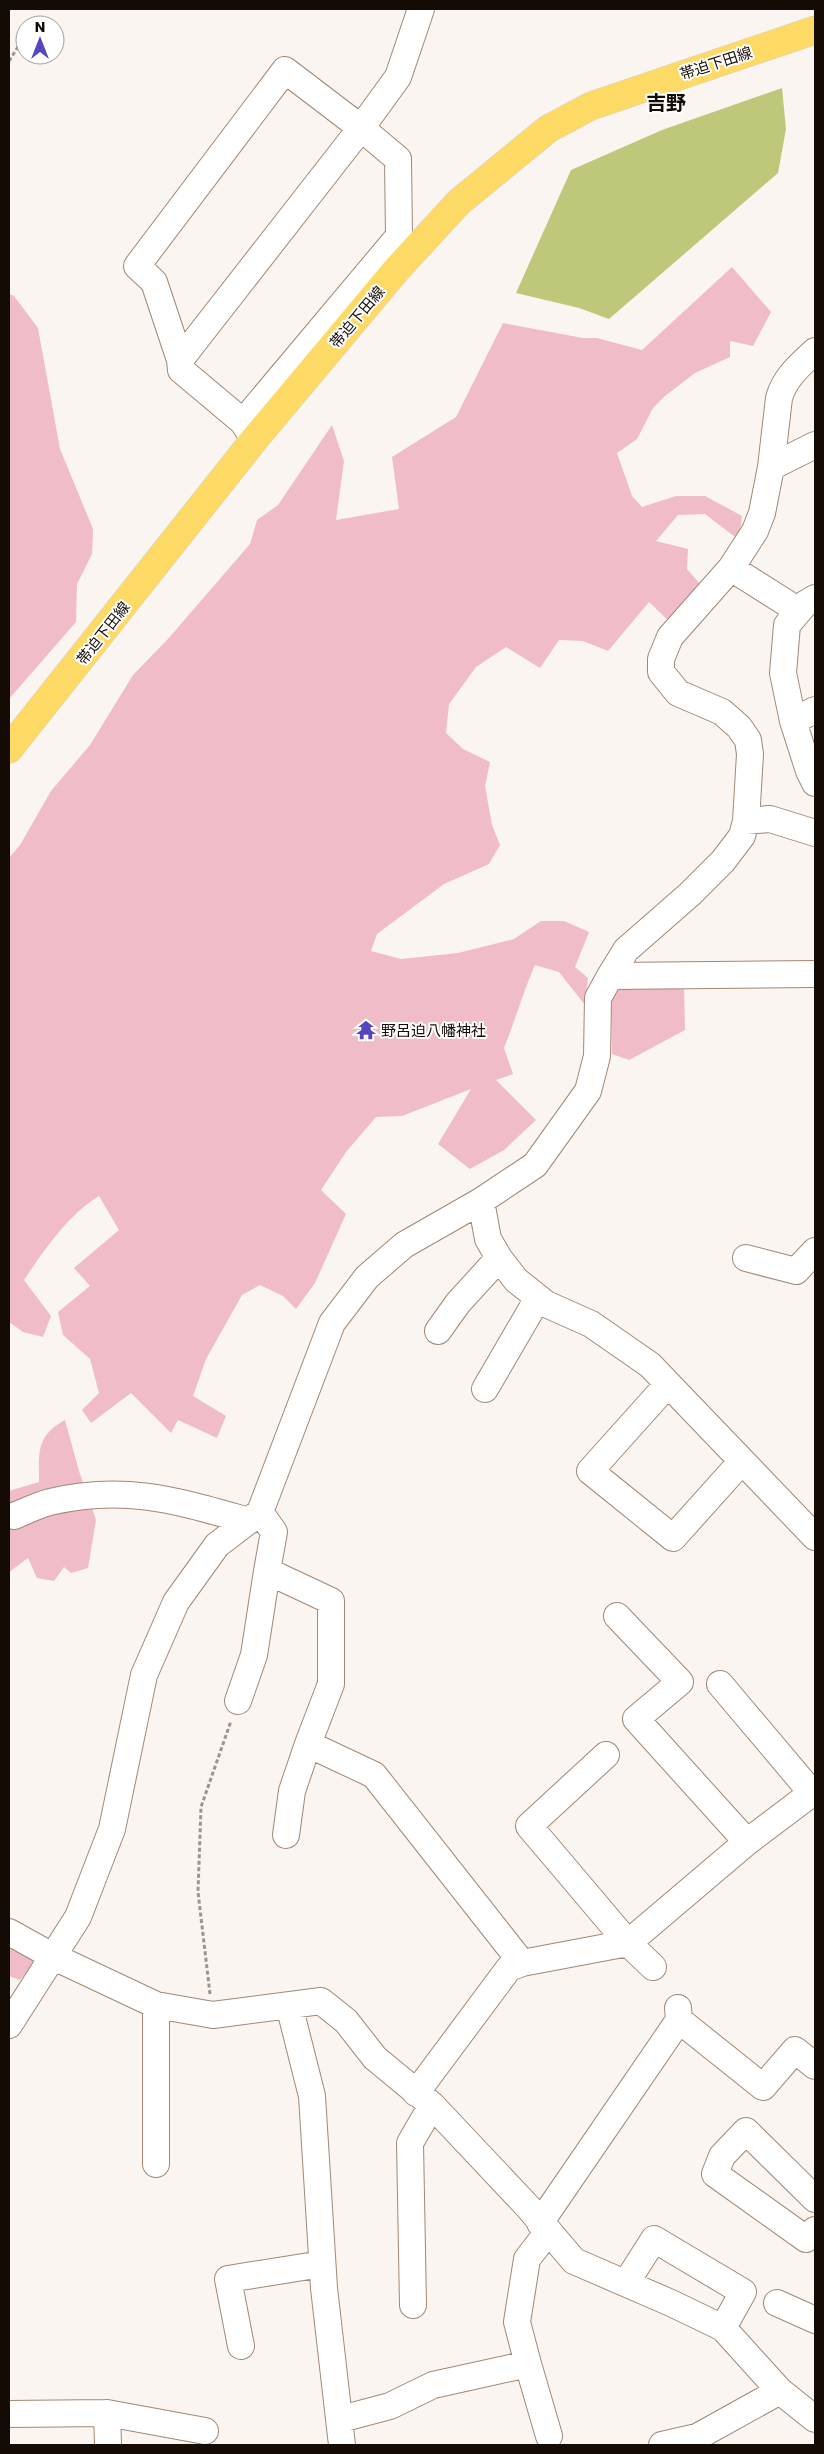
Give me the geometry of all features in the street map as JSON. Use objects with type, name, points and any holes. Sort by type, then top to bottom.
[{"type":"main road","name":"帯迫下田線","points":[[9,749],[248,431],[452,210],[516,154],[548,129],[591,106],[815,30]]},
{"type":"street","points":[[180,360],[361,128],[398,77],[420,9]]},
{"type":"street","points":[[285,70],[398,159],[398,236],[248,431],[181,370],[180,360],[154,282],[136,266],[285,70]]},
{"type":"street","points":[[9,2025],[78,1917],[112,1829],[144,1675],[176,1602],[217,1545],[254,1516],[332,1323],[367,1277],[404,1245],[481,1201],[535,1165],[588,1091],[597,1056],[598,998],[626,950],[690,894],[723,861],[742,836],[746,821],[750,754],[748,740],[740,727],[722,712],[678,694],[661,672],[661,659],[670,636],[731,568],[755,531],[762,513],[771,467],[782,386],[815,351]]},
{"type":"street","points":[[771,467],[815,445]]},
{"type":"street","points":[[731,568],[807,605],[788,626],[783,673],[804,716],[815,783]]},
{"type":"street","points":[[746,821],[770,819],[815,833]]},
{"type":"street","points":[[610,976],[815,974]]},
{"type":"street","points":[[481,1201],[488,1239],[499,1258],[516,1280],[546,1304],[591,1324],[650,1365],[815,1537]]},
{"type":"street","points":[[746,1258],[796,1271],[815,1251]]},
{"type":"street","points":[[438,1331],[458,1303],[499,1258]]},
{"type":"street","points":[[485,1388],[538,1298]]},
{"type":"street","points":[[668,1384],[590,1471],[674,1538],[742,1460]]},
{"type":"street","points":[[14,1516],[49,1502],[99,1494],[136,1494],[254,1516],[274,1532],[254,1655],[238,1701]]},
{"type":"street","points":[[267,1571],[331,1601],[331,1684],[292,1791],[286,1835]]},
{"type":"street","points":[[617,1616],[680,1682],[636,1719],[747,1842]]},
{"type":"street","points":[[414,2305],[410,2143],[424,2099],[509,1968],[522,1963],[628,1943],[747,1842],[814,1794],[720,1684]]},
{"type":"street","points":[[308,1744],[374,1775],[522,1963]]},
{"type":"street","points":[[606,1755],[529,1826],[628,1943],[653,1968]]},
{"type":"street","points":[[9,1932],[54,1957],[156,2005],[213,2015],[289,2004],[321,2002],[346,2021],[376,2058],[424,2099],[528,2208],[574,2261],[723,2328],[780,2391],[815,2418]]},
{"type":"street","points":[[289,2004],[312,2096],[322,2264],[341,2419],[342,2445]]},
{"type":"street","points":[[156,2005],[156,2164]]},
{"type":"street","points":[[549,2436],[517,2322],[527,2259],[544,2228],[679,2014],[763,2087],[795,2050],[815,2066]]},
{"type":"street","points":[[815,2199],[746,2131],[722,2156],[715,2174],[806,2239],[815,2230]]},
{"type":"street","points":[[626,2283],[654,2240],[743,2292],[723,2328]]},
{"type":"street","points":[[241,2346],[228,2279],[322,2264]]},
{"type":"street","points":[[778,2303],[815,2320]]},
{"type":"street","points":[[341,2419],[390,2406],[433,2385],[528,2364]]},
{"type":"street","points":[[662,2445],[697,2437],[780,2391]]},
{"type":"street","points":[[9,2414],[107,2412],[205,2431]]},
{"type":"street","points":[[107,2412],[108,2445]]},
{"type":"path","points":[[213,2015],[198,1892],[202,1807],[238,1701]]},
{"type":"shaded area","points":[[782,88],[786,129],[778,173],[609,319],[579,308],[516,293],[571,170],[662,130]]},
{"type":"shaded area","points":[[732,267],[771,312],[753,346],[730,341],[730,357],[695,373],[665,396],[653,408],[637,439],[617,453],[632,496],[642,507],[676,496],[705,496],[742,516],[739,540],[705,514],[678,515],[656,541],[688,549],[687,569],[700,584],[671,623],[649,602],[608,651],[583,641],[559,640],[540,668],[506,647],[476,667],[449,704],[446,733],[463,749],[490,762],[485,786],[492,825],[500,845],[489,864],[444,884],[377,934],[371,951],[401,959],[458,953],[514,939],[541,921],[564,921],[589,932],[575,967],[588,978],[585,1005],[559,972],[535,965],[504,1048],[513,1074],[496,1080],[536,1120],[504,1150],[470,1169],[438,1144],[471,1089],[402,1116],[376,1117],[346,1152],[321,1190],[346,1214],[315,1283],[296,1309],[283,1296],[260,1285],[242,1295],[206,1359],[193,1396],[226,1416],[217,1438],[178,1420],[171,1433],[131,1393],[91,1423],[82,1410],[99,1393],[90,1359],[63,1335],[58,1312],[90,1286],[74,1268],[119,1230],[99,1196],[87,1204],[67,1223],[24,1280],[51,1316],[43,1337],[23,1332],[9,1322],[9,858],[20,845],[51,791],[90,745],[133,675],[167,640],[250,544],[257,520],[278,505],[332,425],[344,461],[336,520],[399,509],[392,457],[456,417],[503,323],[583,338],[597,338],[642,350]]},
{"type":"shaded area","points":[[9,294],[14,296],[38,328],[60,449],[93,529],[92,554],[77,584],[76,622],[9,699]]},
{"type":"shaded area","points":[[684,984],[685,1030],[629,1060],[612,1054],[611,993],[616,986]]},
{"type":"shaded area","points":[[65,1420],[79,1471],[96,1520],[88,1568],[71,1573],[64,1567],[54,1581],[37,1578],[28,1558],[9,1572],[9,1491],[39,1482],[41,1446],[49,1432]]},
{"type":"shaded area","points":[[9,1942],[37,1958],[20,1980],[9,1976]]},
{"type":"place","name":"野呂迫八幡神社","points":[[366,1030]]},
{"type":"district","name":"吉野","points":[[666,103]]}]
